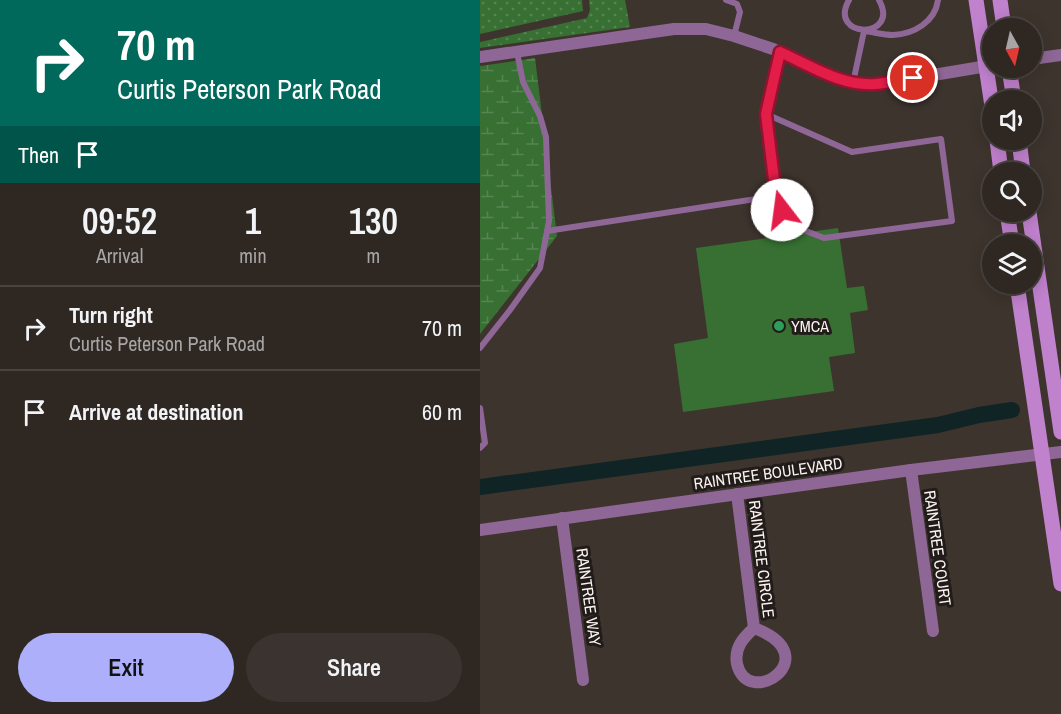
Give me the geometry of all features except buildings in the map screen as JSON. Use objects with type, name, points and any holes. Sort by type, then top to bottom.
[{"type":"street","points":[[976,0],[982,30]]},
{"type":"street","points":[[1000,0],[1003,18]]},
{"type":"street","points":[[480,57],[674,29],[706,29],[780,52],[840,80],[854,83],[874,85],[982,67]]},
{"type":"street","points":[[1042,58],[1061,55]]},
{"type":"street","points":[[1030,222],[1061,432]]},
{"type":"street","points":[[1018,294],[1061,584]]},
{"type":"street","name":"RAINTREE BOULEVARD","points":[[480,530],[911,470],[1061,453]]},
{"type":"street","name":"RAINTREE COURT","points":[[911,470],[933,631]]},
{"type":"street","name":"RAINTREE CIRCLE","points":[[737,494],[754,628]]},
{"type":"street","name":"RAINTREE WAY","points":[[562,518],[583,680]]},
{"type":"street","name":"RAINTREE CIRCLE","points":[[754,628],[778,640],[783,650],[785,660],[781,673],[769,682],[754,682],[743,676],[737,665],[736,653],[741,640],[754,628]]},
{"type":"lane","points":[[726,0],[736,4],[740,12],[734,36]]},
{"type":"lane","points":[[849,0],[845,12],[852,26],[864,31],[893,35],[920,29],[936,11],[938,0]]},
{"type":"lane","points":[[864,31],[875,27],[883,17],[879,0]]},
{"type":"lane","points":[[854,83],[864,31]]},
{"type":"lane","points":[[480,348],[540,268],[549,221],[546,136],[540,116],[523,82],[517,52]]},
{"type":"lane","points":[[766,114],[852,152],[940,139],[952,221],[824,238],[788,224],[776,196],[766,114],[780,52]]},
{"type":"lane","points":[[547,231],[776,196]]},
{"type":"lane","points":[[480,408],[485,443],[480,448]]},
{"type":"green space","points":[[480,0],[582,0],[583,11],[480,34]]},
{"type":"green space","points":[[589,0],[625,0],[630,27],[480,48],[480,42],[587,18],[590,10]]},
{"type":"green space","points":[[535,58],[557,236],[480,334],[480,66]]},
{"type":"green space","name":"YMCA","points":[[838,228],[847,288],[864,286],[868,310],[850,313],[855,353],[829,357],[834,391],[683,412],[674,344],[708,338],[696,248]]},
{"type":"waterway","points":[[480,487],[938,425],[1012,410]]},
{"type":"place","name":"YMCA","points":[[779,326]]},
{"type":"route","points":[[782,210],[776,196],[766,114],[780,52],[840,80],[854,83],[874,85],[913,78]]}]
